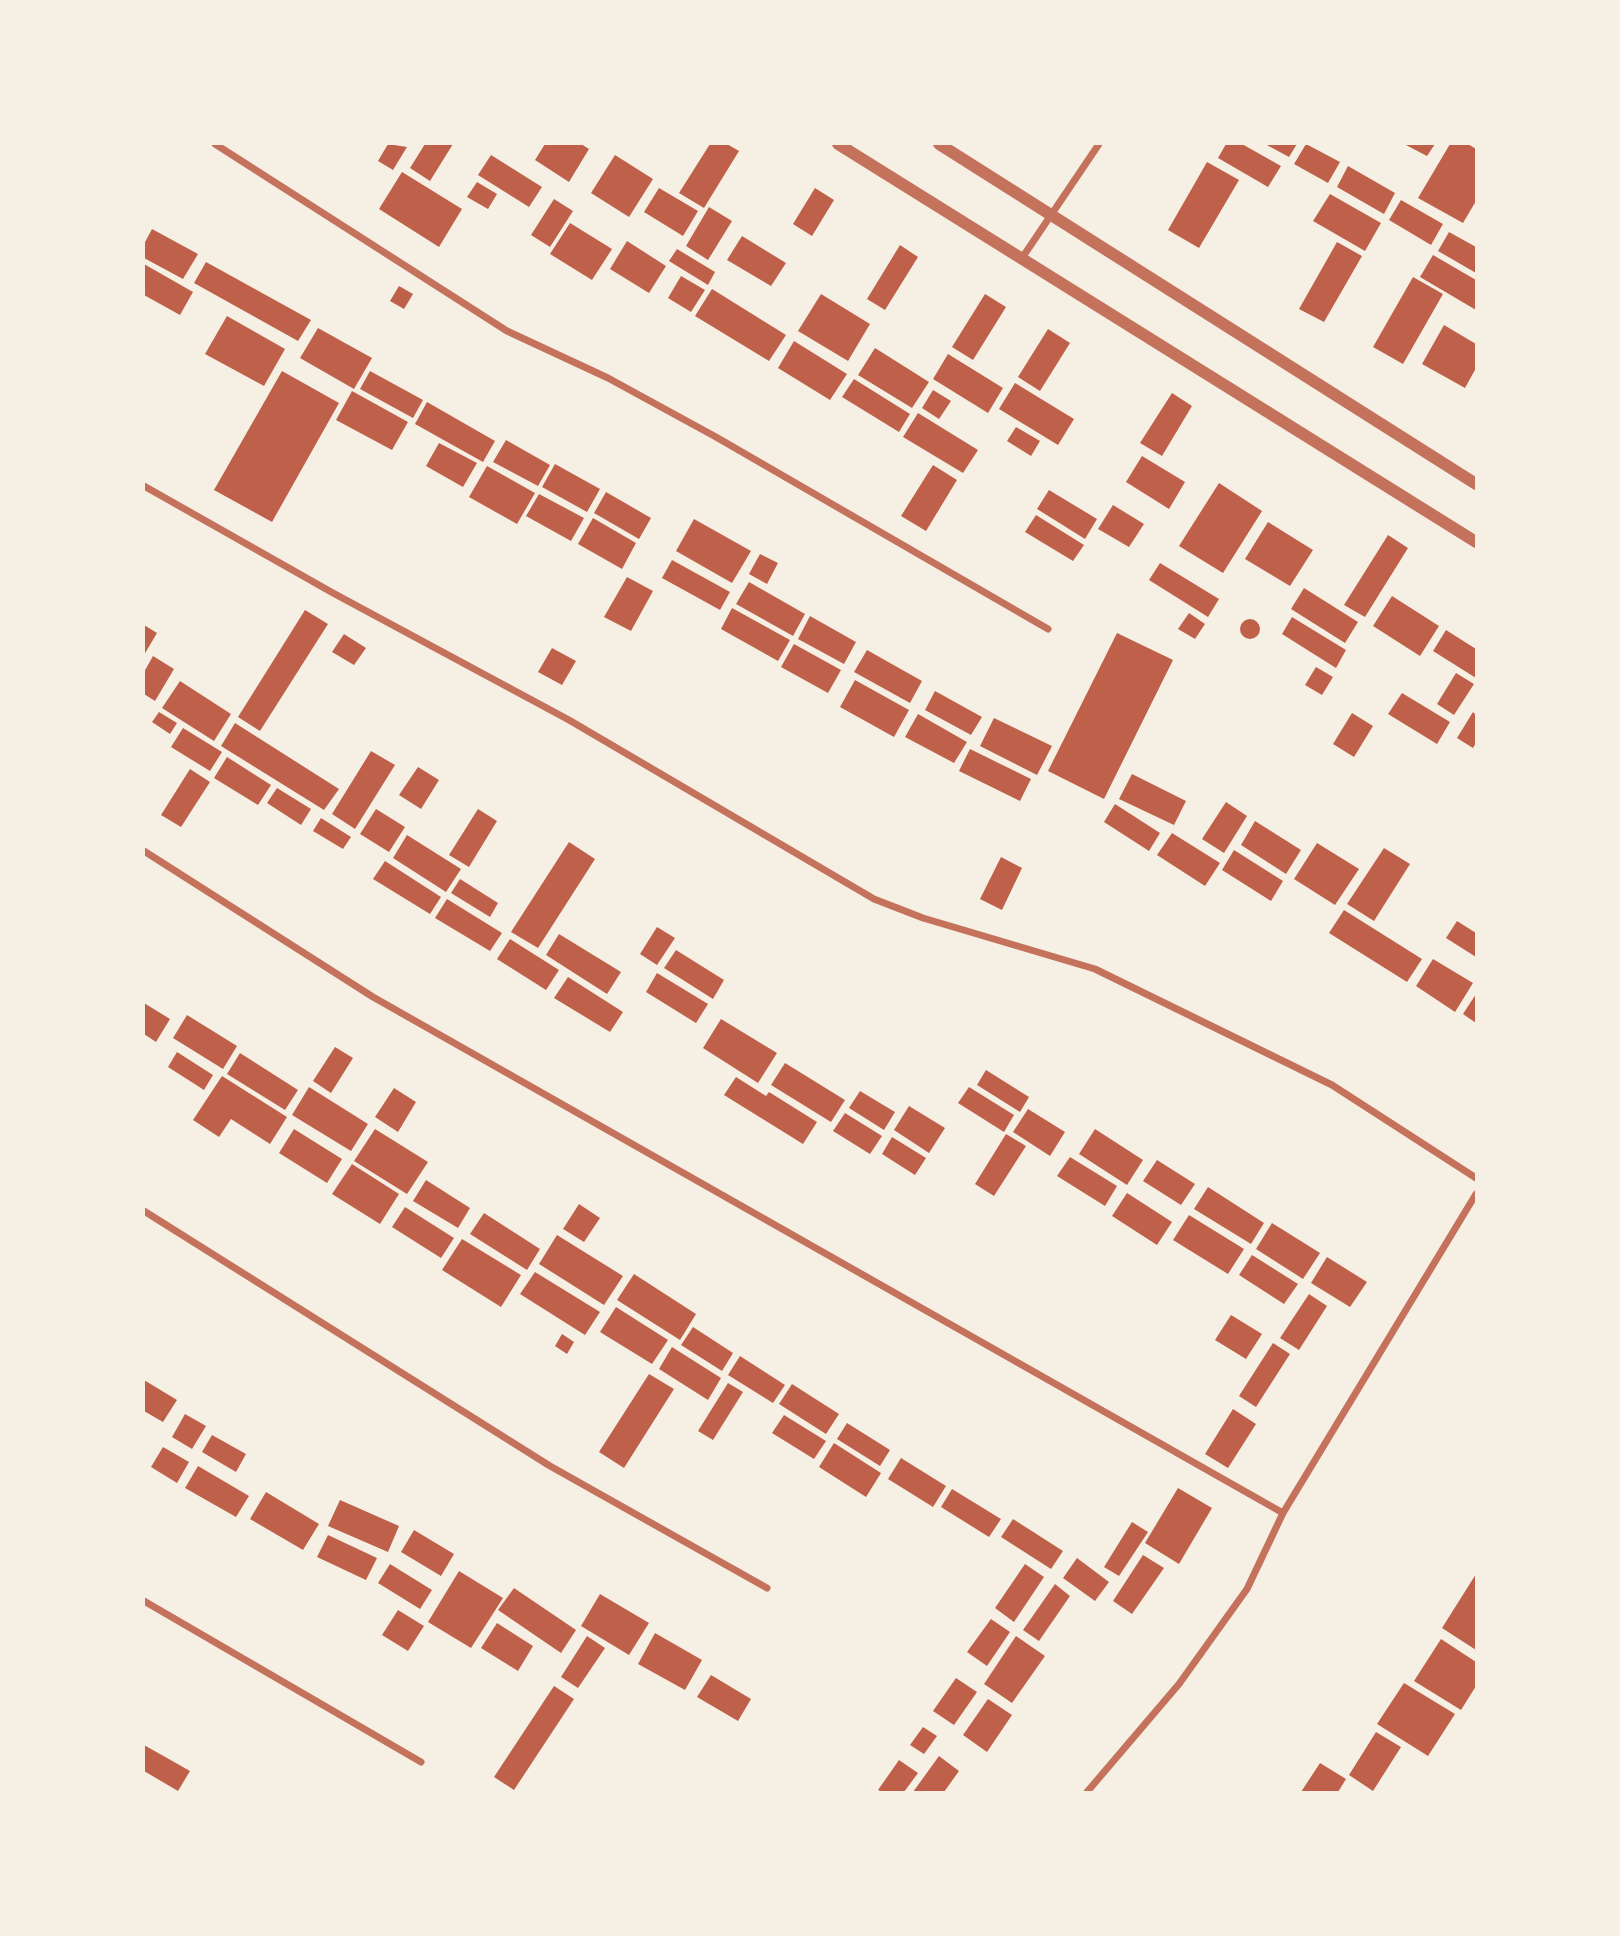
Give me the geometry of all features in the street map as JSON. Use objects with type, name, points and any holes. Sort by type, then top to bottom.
[{"type":"street","points":[[215,144],[506,331],[608,378],[704,430],[1048,629]]},
{"type":"street","points":[[838,144],[1476,542]]},
{"type":"street","points":[[939,144],[1476,484]]},
{"type":"street","points":[[1022,258],[1054,215],[1099,144]]},
{"type":"street","points":[[144,486],[321,587],[569,720],[874,899],[923,918],[1095,969],[1332,1085],[1476,1178]]},
{"type":"street","points":[[144,851],[373,997],[1283,1513]]},
{"type":"street","points":[[1087,1793],[1179,1684],[1247,1589],[1283,1513],[1476,1194]]},
{"type":"street","points":[[144,1210],[550,1466],[767,1588]]},
{"type":"street","points":[[144,1601],[421,1762]]},
{"type":"building","points":[[388,144],[407,147],[393,170],[378,161]]},
{"type":"building","points":[[425,144],[453,144],[430,181],[410,168]]},
{"type":"building","points":[[545,144],[581,144],[589,149],[569,182],[535,160]]},
{"type":"building","points":[[710,144],[727,144],[739,151],[704,208],[679,193]]},
{"type":"building","points":[[1226,144],[1242,144],[1281,166],[1268,187],[1218,158]]},
{"type":"building","points":[[1265,144],[1297,144],[1289,157]]},
{"type":"building","points":[[1306,144],[1340,162],[1328,183],[1294,164]]},
{"type":"building","points":[[1404,144],[1435,144],[1427,156]]},
{"type":"building","points":[[1450,144],[1468,144],[1476,149],[1476,201],[1463,223],[1418,198]]},
{"type":"building","points":[[491,155],[542,187],[529,207],[478,175]]},
{"type":"building","points":[[615,155],[653,179],[629,217],[591,193]]},
{"type":"building","points":[[1207,162],[1239,180],[1199,248],[1168,230]]},
{"type":"building","points":[[1348,166],[1395,193],[1384,214],[1337,187]]},
{"type":"building","points":[[402,172],[462,209],[439,247],[379,209]]},
{"type":"building","points":[[477,182],[497,194],[488,209],[467,197]]},
{"type":"building","points":[[659,188],[698,211],[683,236],[644,212]]},
{"type":"building","points":[[815,188],[834,200],[812,236],[793,224]]},
{"type":"building","points":[[1330,194],[1381,223],[1365,251],[1313,221]]},
{"type":"building","points":[[554,199],[573,211],[550,247],[531,235]]},
{"type":"building","points":[[1401,200],[1443,224],[1431,245],[1389,220]]},
{"type":"building","points":[[709,207],[732,221],[708,260],[686,246]]},
{"type":"building","points":[[570,223],[612,249],[592,280],[550,254]]},
{"type":"building","points":[[152,229],[198,254],[183,279],[144,258],[144,244]]},
{"type":"building","points":[[1449,232],[1476,247],[1476,273],[1438,251]]},
{"type":"building","points":[[742,236],[786,263],[771,286],[727,260]]},
{"type":"building","points":[[627,241],[666,266],[649,293],[610,269]]},
{"type":"building","points":[[1337,242],[1362,256],[1324,322],[1299,309]]},
{"type":"building","points":[[900,245],[918,257],[885,310],[867,299]]},
{"type":"building","points":[[677,249],[715,272],[708,285],[669,261]]},
{"type":"building","points":[[1433,255],[1476,280],[1476,310],[1420,277]]},
{"type":"building","points":[[206,262],[311,320],[298,341],[194,283]]},
{"type":"building","points":[[144,264],[193,292],[180,315],[144,295]]},
{"type":"building","points":[[681,276],[705,290],[691,312],[668,298]]},
{"type":"building","points":[[1413,277],[1443,294],[1403,364],[1373,347]]},
{"type":"building","points":[[399,286],[413,294],[404,309],[390,301]]},
{"type":"building","points":[[712,289],[786,335],[769,361],[695,316]]},
{"type":"building","points":[[821,294],[870,324],[848,361],[798,331]]},
{"type":"building","points":[[985,294],[1006,307],[973,360],[952,347]]},
{"type":"building","points":[[227,316],[285,349],[264,386],[205,354]]},
{"type":"building","points":[[1444,325],[1476,344],[1476,368],[1465,388],[1422,364]]},
{"type":"building","points":[[318,328],[372,358],[354,389],[300,358]]},
{"type":"building","points":[[1048,329],[1070,343],[1040,391],[1018,377]]},
{"type":"building","points":[[794,341],[847,374],[830,400],[778,368]]},
{"type":"building","points":[[875,348],[929,382],[912,408],[858,375]]},
{"type":"building","points":[[948,354],[1003,388],[988,413],[933,379]]},
{"type":"building","points":[[282,371],[339,403],[272,522],[214,490]]},
{"type":"building","points":[[370,371],[423,400],[413,418],[360,389]]},
{"type":"building","points":[[854,379],[910,414],[899,432],[842,397]]},
{"type":"building","points":[[1015,383],[1074,419],[1058,445],[999,409]]},
{"type":"building","points":[[933,390],[951,401],[939,419],[922,408]]},
{"type":"building","points":[[352,391],[408,422],[392,450],[336,420]]},
{"type":"building","points":[[1172,393],[1192,406],[1162,456],[1140,443]]},
{"type":"building","points":[[427,402],[495,441],[483,462],[415,424]]},
{"type":"building","points":[[918,413],[978,450],[963,473],[903,437]]},
{"type":"building","points":[[1016,427],[1040,441],[1031,456],[1007,441]]},
{"type":"building","points":[[506,440],[550,465],[538,486],[493,462]]},
{"type":"building","points":[[439,443],[477,463],[463,487],[426,466]]},
{"type":"building","points":[[1142,456],[1185,482],[1169,509],[1126,482]]},
{"type":"building","points":[[555,464],[600,489],[587,512],[542,487]]},
{"type":"building","points":[[933,465],[957,480],[926,531],[901,516]]},
{"type":"building","points":[[487,466],[535,493],[517,524],[469,497]]},
{"type":"building","points":[[1219,483],[1262,511],[1223,573],[1179,546]]},
{"type":"building","points":[[1049,490],[1097,519],[1085,539],[1037,509]]},
{"type":"building","points":[[606,492],[651,518],[639,539],[594,513]]},
{"type":"building","points":[[539,494],[584,518],[571,541],[526,516]]},
{"type":"building","points":[[1113,505],[1144,524],[1129,547],[1098,529]]},
{"type":"building","points":[[1036,515],[1084,545],[1073,561],[1025,532]]},
{"type":"building","points":[[593,518],[636,543],[622,569],[578,544]]},
{"type":"building","points":[[694,519],[751,551],[732,583],[676,551]]},
{"type":"building","points":[[1268,522],[1313,550],[1290,586],[1245,559]]},
{"type":"building","points":[[1388,535],[1408,548],[1365,617],[1344,605]]},
{"type":"building","points":[[760,554],[778,563],[767,584],[749,574]]},
{"type":"building","points":[[672,560],[730,592],[720,610],[662,578]]},
{"type":"building","points":[[1160,563],[1219,599],[1208,617],[1149,580]]},
{"type":"building","points":[[627,577],[653,591],[631,631],[604,617]]},
{"type":"building","points":[[749,582],[805,614],[793,636],[736,604]]},
{"type":"building","points":[[1304,588],[1358,622],[1345,643],[1291,609]]},
{"type":"building","points":[[1392,596],[1439,626],[1420,656],[1373,626]]},
{"type":"building","points":[[732,608],[790,640],[778,661],[721,629]]},
{"type":"building","points":[[305,610],[328,624],[260,731],[238,717]]},
{"type":"building","points":[[1189,613],[1205,624],[1195,639],[1178,629]]},
{"type":"building","points":[[810,616],[856,642],[844,664],[798,639]]},
{"type":"building","points":[[1292,617],[1346,650],[1336,668],[1282,634]]},
{"type":"building","points":[[1250,619],[1257,622],[1260,629],[1257,636],[1250,639],[1243,636],[1240,629],[1243,622]]},
{"type":"building","points":[[144,625],[157,633],[144,655]]},
{"type":"building","points":[[1446,630],[1476,649],[1476,678],[1433,651]]},
{"type":"building","points":[[1117,633],[1173,660],[1104,799],[1048,771]]},
{"type":"building","points":[[344,634],[366,648],[354,665],[332,652]]},
{"type":"building","points":[[794,644],[841,670],[828,693],[781,667]]},
{"type":"building","points":[[552,648],[576,661],[562,685],[538,672]]},
{"type":"building","points":[[867,650],[922,681],[910,703],[854,672]]},
{"type":"building","points":[[153,656],[174,669],[155,701],[144,694],[144,672]]},
{"type":"building","points":[[1316,667],[1333,677],[1322,695],[1305,685]]},
{"type":"building","points":[[1456,673],[1474,684],[1454,715],[1437,704]]},
{"type":"building","points":[[855,680],[909,710],[894,737],[840,707]]},
{"type":"building","points":[[180,681],[231,714],[214,741],[162,708]]},
{"type":"building","points":[[935,691],[982,717],[971,735],[925,710]]},
{"type":"building","points":[[1402,693],[1450,722],[1437,744],[1388,714]]},
{"type":"building","points":[[159,712],[177,723],[170,734],[152,722]]},
{"type":"building","points":[[1473,712],[1476,715],[1476,743],[1473,748],[1457,738]]},
{"type":"building","points":[[1352,713],[1373,726],[1354,757],[1333,744]]},
{"type":"building","points":[[918,714],[967,742],[954,763],[905,737]]},
{"type":"building","points":[[994,718],[1052,746],[1037,775],[980,746]]},
{"type":"building","points":[[235,723],[339,789],[324,810],[221,746]]},
{"type":"building","points":[[183,728],[222,752],[210,771],[171,747]]},
{"type":"building","points":[[970,749],[1031,779],[1020,801],[959,771]]},
{"type":"building","points":[[371,751],[395,765],[355,829],[332,814]]},
{"type":"building","points":[[227,757],[271,785],[258,805],[214,778]]},
{"type":"building","points":[[418,767],[439,780],[421,809],[399,795]]},
{"type":"building","points":[[190,769],[210,782],[181,827],[161,815]]},
{"type":"building","points":[[1132,774],[1186,801],[1174,825],[1119,799]]},
{"type":"building","points":[[277,788],[311,809],[301,825],[267,803]]},
{"type":"building","points":[[1226,802],[1247,816],[1224,853],[1202,839]]},
{"type":"building","points":[[1115,804],[1160,833],[1149,851],[1104,822]]},
{"type":"building","points":[[376,809],[405,827],[389,852],[360,834]]},
{"type":"building","points":[[478,809],[497,821],[469,867],[449,855]]},
{"type":"building","points":[[321,818],[351,837],[343,849],[313,831]]},
{"type":"building","points":[[1255,821],[1301,850],[1286,874],[1241,845]]},
{"type":"building","points":[[1172,833],[1220,863],[1205,886],[1157,855]]},
{"type":"building","points":[[407,835],[461,869],[446,892],[393,858]]},
{"type":"building","points":[[569,842],[595,859],[538,948],[511,932]]},
{"type":"building","points":[[1317,843],[1359,869],[1335,905],[1294,879]]},
{"type":"building","points":[[1384,848],[1410,864],[1374,921],[1347,904]]},
{"type":"building","points":[[1234,850],[1283,881],[1271,901],[1222,870]]},
{"type":"building","points":[[1001,857],[1022,868],[1002,910],[980,899]]},
{"type":"building","points":[[385,861],[441,897],[430,914],[373,879]]},
{"type":"building","points":[[460,879],[498,903],[490,917],[451,893]]},
{"type":"building","points":[[447,899],[502,933],[490,951],[435,918]]},
{"type":"building","points":[[1344,910],[1422,959],[1407,982],[1329,933]]},
{"type":"building","points":[[1457,921],[1476,933],[1476,957],[1446,938]]},
{"type":"building","points":[[657,927],[675,938],[657,965],[640,954]]},
{"type":"building","points":[[559,934],[621,972],[607,994],[546,955]]},
{"type":"building","points":[[510,939],[559,970],[546,990],[497,959]]},
{"type":"building","points":[[676,950],[724,980],[713,999],[664,968]]},
{"type":"building","points":[[1433,959],[1473,983],[1455,1012],[1416,986]]},
{"type":"building","points":[[657,973],[708,1004],[696,1023],[646,992]]},
{"type":"building","points":[[568,977],[623,1012],[610,1032],[554,998]]},
{"type":"building","points":[[1476,994],[1476,1023],[1463,1014]]},
{"type":"building","points":[[144,1003],[170,1019],[156,1042],[144,1034]]},
{"type":"building","points":[[187,1015],[237,1046],[223,1069],[173,1038]]},
{"type":"building","points":[[721,1019],[777,1053],[758,1083],[703,1048]]},
{"type":"building","points":[[335,1047],[353,1058],[331,1093],[313,1081]]},
{"type":"building","points":[[177,1052],[213,1075],[204,1090],[168,1067]]},
{"type":"building","points":[[240,1053],[298,1090],[285,1110],[227,1074]]},
{"type":"building","points":[[785,1063],[845,1100],[831,1122],[771,1085]]},
{"type":"building","points":[[986,1070],[1029,1097],[1020,1112],[977,1085]]},
{"type":"building","points":[[222,1076],[287,1117],[270,1144],[231,1119],[219,1137],[193,1120]]},
{"type":"building","points":[[736,1077],[766,1096],[769,1092],[817,1122],[803,1144],[724,1095]]},
{"type":"building","points":[[309,1087],[368,1124],[351,1151],[292,1115]]},
{"type":"building","points":[[969,1087],[1014,1115],[1004,1132],[958,1103]]},
{"type":"building","points":[[394,1088],[416,1102],[398,1132],[375,1117]]},
{"type":"building","points":[[860,1091],[895,1112],[884,1130],[849,1108]]},
{"type":"building","points":[[909,1106],[945,1128],[929,1153],[894,1130]]},
{"type":"building","points":[[1028,1109],[1065,1132],[1050,1156],[1013,1132]]},
{"type":"building","points":[[845,1113],[882,1136],[870,1154],[833,1131]]},
{"type":"building","points":[[294,1129],[342,1159],[327,1183],[279,1153]]},
{"type":"building","points":[[375,1129],[428,1162],[407,1194],[354,1161]]},
{"type":"building","points":[[1095,1129],[1143,1160],[1127,1185],[1079,1154]]},
{"type":"building","points":[[1006,1134],[1026,1146],[994,1196],[975,1184]]},
{"type":"building","points":[[892,1137],[926,1158],[915,1175],[882,1154]]},
{"type":"building","points":[[1070,1157],[1117,1186],[1105,1206],[1057,1176]]},
{"type":"building","points":[[1157,1160],[1195,1184],[1181,1205],[1143,1181]]},
{"type":"building","points":[[352,1164],[399,1194],[380,1224],[332,1194]]},
{"type":"building","points":[[426,1180],[470,1208],[458,1228],[413,1201]]},
{"type":"building","points":[[1208,1187],[1264,1223],[1251,1244],[1194,1209]]},
{"type":"building","points":[[1127,1193],[1172,1222],[1157,1245],[1112,1216]]},
{"type":"building","points":[[579,1204],[600,1218],[584,1242],[563,1229]]},
{"type":"building","points":[[405,1207],[454,1238],[441,1258],[392,1227]]},
{"type":"building","points":[[484,1213],[540,1249],[527,1270],[470,1234]]},
{"type":"building","points":[[1189,1215],[1244,1249],[1228,1274],[1173,1240]]},
{"type":"building","points":[[1272,1223],[1320,1253],[1303,1279],[1256,1249]]},
{"type":"building","points":[[557,1235],[623,1276],[604,1305],[539,1264]]},
{"type":"building","points":[[462,1239],[521,1275],[501,1307],[442,1270]]},
{"type":"building","points":[[1252,1255],[1298,1284],[1284,1304],[1239,1275]]},
{"type":"building","points":[[1327,1257],[1367,1282],[1350,1307],[1311,1283]]},
{"type":"building","points":[[535,1272],[600,1312],[585,1335],[520,1294]]},
{"type":"building","points":[[634,1274],[696,1314],[680,1340],[617,1300]]},
{"type":"building","points":[[1309,1294],[1327,1306],[1299,1350],[1280,1338]]},
{"type":"building","points":[[616,1307],[668,1340],[652,1364],[600,1332]]},
{"type":"building","points":[[1231,1315],[1262,1334],[1246,1359],[1215,1340]]},
{"type":"building","points":[[693,1327],[733,1353],[722,1371],[681,1345]]},
{"type":"building","points":[[562,1334],[574,1342],[567,1354],[555,1346]]},
{"type":"building","points":[[1273,1343],[1290,1354],[1256,1407],[1239,1396]]},
{"type":"building","points":[[672,1347],[721,1378],[708,1400],[659,1369]]},
{"type":"building","points":[[740,1356],[785,1385],[773,1403],[728,1375]]},
{"type":"building","points":[[649,1374],[674,1389],[624,1468],[599,1452]]},
{"type":"building","points":[[144,1380],[177,1400],[163,1422],[144,1411]]},
{"type":"building","points":[[728,1383],[743,1392],[713,1440],[698,1431]]},
{"type":"building","points":[[792,1384],[839,1414],[826,1434],[779,1404]]},
{"type":"building","points":[[1233,1409],[1256,1424],[1228,1468],[1205,1454]]},
{"type":"building","points":[[185,1414],[206,1426],[192,1449],[172,1437]]},
{"type":"building","points":[[784,1415],[826,1441],[814,1459],[772,1433]]},
{"type":"building","points":[[847,1423],[890,1450],[880,1466],[837,1439]]},
{"type":"building","points":[[212,1435],[246,1454],[236,1472],[202,1452]]},
{"type":"building","points":[[834,1443],[881,1473],[866,1497],[819,1467]]},
{"type":"building","points":[[163,1447],[189,1462],[177,1483],[151,1467]]},
{"type":"building","points":[[901,1458],[946,1486],[933,1507],[888,1479]]},
{"type":"building","points":[[198,1466],[249,1496],[236,1517],[185,1488]]},
{"type":"building","points":[[1178,1488],[1212,1508],[1179,1564],[1145,1543]]},
{"type":"building","points":[[952,1489],[1001,1519],[989,1537],[941,1507]]},
{"type":"building","points":[[266,1492],[319,1524],[303,1550],[250,1519]]},
{"type":"building","points":[[340,1500],[399,1526],[388,1552],[328,1526]]},
{"type":"building","points":[[1013,1519],[1063,1551],[1051,1569],[1001,1537]]},
{"type":"building","points":[[1132,1522],[1148,1532],[1119,1576],[1104,1567]]},
{"type":"building","points":[[414,1530],[454,1554],[441,1576],[401,1552]]},
{"type":"building","points":[[328,1535],[377,1558],[366,1580],[317,1557]]},
{"type":"building","points":[[1143,1555],[1164,1568],[1132,1614],[1113,1601]]},
{"type":"building","points":[[1077,1558],[1109,1582],[1095,1601],[1063,1578]]},
{"type":"building","points":[[390,1564],[432,1590],[420,1609],[378,1583]]},
{"type":"building","points":[[1025,1564],[1044,1577],[1014,1622],[995,1608]]},
{"type":"building","points":[[459,1571],[503,1598],[471,1648],[428,1622]]},
{"type":"building","points":[[1476,1574],[1476,1650],[1442,1628]]},
{"type":"building","points":[[1055,1584],[1070,1596],[1039,1641],[1023,1630]]},
{"type":"building","points":[[514,1588],[576,1630],[561,1653],[498,1610]]},
{"type":"building","points":[[600,1594],[649,1623],[629,1655],[581,1626]]},
{"type":"building","points":[[398,1610],[424,1626],[408,1651],[382,1635]]},
{"type":"building","points":[[991,1619],[1010,1632],[987,1666],[967,1652]]},
{"type":"building","points":[[497,1623],[533,1646],[518,1671],[481,1648]]},
{"type":"building","points":[[655,1633],[702,1660],[685,1690],[638,1664]]},
{"type":"building","points":[[587,1636],[605,1648],[578,1688],[561,1677]]},
{"type":"building","points":[[1016,1636],[1045,1656],[1012,1703],[984,1684]]},
{"type":"building","points":[[1441,1639],[1476,1662],[1476,1686],[1461,1710],[1414,1681]]},
{"type":"building","points":[[711,1675],[751,1699],[738,1721],[697,1697]]},
{"type":"building","points":[[956,1678],[977,1692],[954,1725],[933,1711]]},
{"type":"building","points":[[1404,1683],[1455,1714],[1428,1756],[1377,1724]]},
{"type":"building","points":[[554,1686],[574,1699],[514,1790],[494,1777]]},
{"type":"building","points":[[988,1699],[1012,1715],[987,1752],[963,1735]]},
{"type":"building","points":[[923,1727],[937,1736],[924,1754],[910,1745]]},
{"type":"building","points":[[1376,1732],[1401,1747],[1373,1791],[1349,1775]]},
{"type":"building","points":[[144,1745],[190,1771],[178,1791],[144,1771]]},
{"type":"building","points":[[939,1756],[959,1771],[944,1792],[913,1792]]},
{"type":"building","points":[[899,1760],[918,1773],[904,1792],[878,1790]]},
{"type":"building","points":[[1320,1763],[1346,1779],[1338,1792],[1301,1792]]}]
